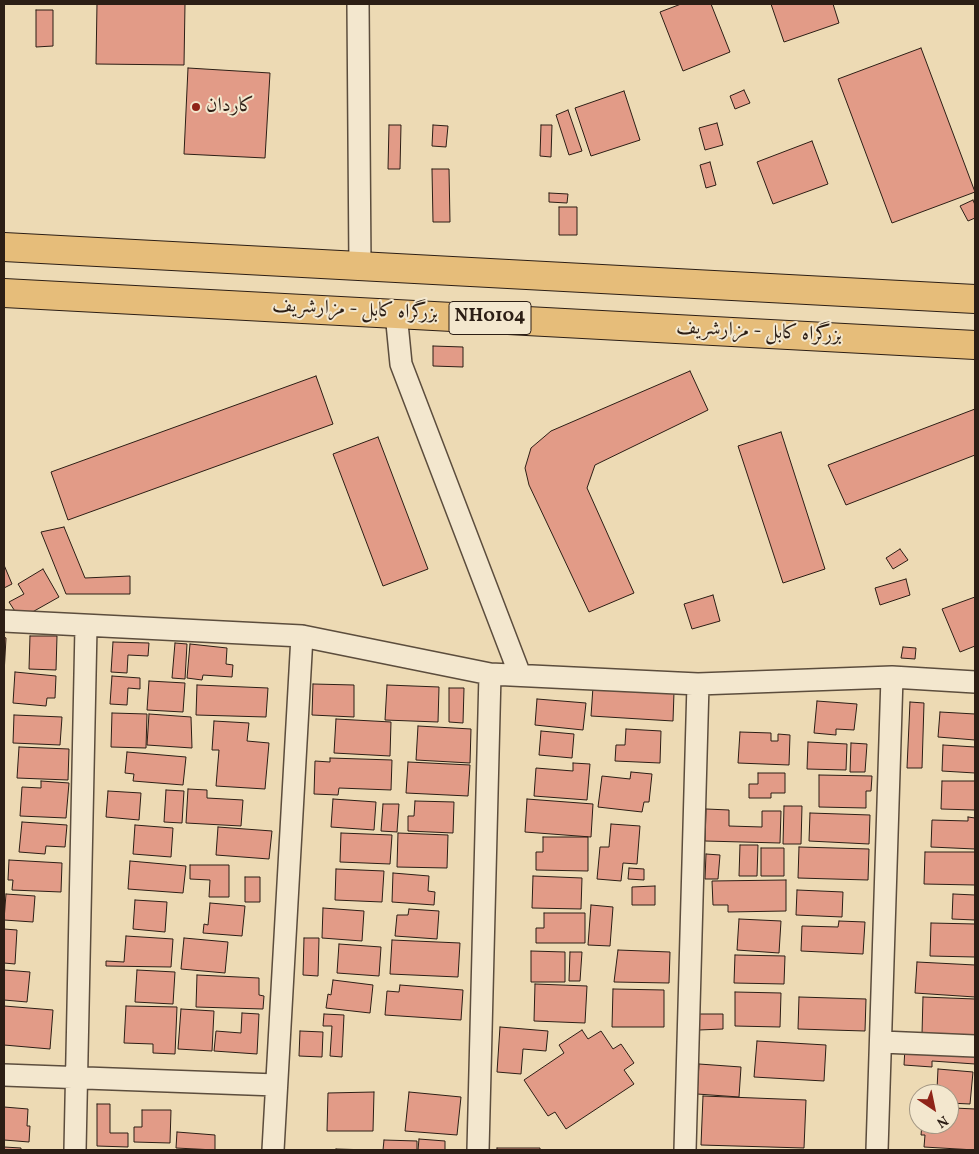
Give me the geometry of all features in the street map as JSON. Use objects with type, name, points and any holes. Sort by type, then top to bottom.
[{"type":"highway","name":"NH0104","points":[[4,247],[360,268],[975,299]]},
{"type":"highway","name":"بزرگراه کابل - مزارشریف","points":[[4,293],[975,345]]},
{"type":"street","points":[[358,4],[360,268]]},
{"type":"street","points":[[396,313],[401,364],[520,675]]},
{"type":"street","points":[[4,621],[86,627],[302,636],[490,674],[698,684],[892,677],[975,682]]},
{"type":"street","points":[[75,1150],[86,627]]},
{"type":"street","points":[[273,1150],[302,636]]},
{"type":"street","points":[[478,1150],[490,674]]},
{"type":"street","points":[[877,1150],[882,1042],[892,677]]},
{"type":"street","points":[[685,1150],[698,684]]},
{"type":"street","points":[[882,1042],[975,1046]]},
{"type":"street","points":[[4,1075],[276,1085]]},
{"type":"building","points":[[97,4],[185,4],[184,65],[96,64]]},
{"type":"building","points":[[681,4],[711,4],[730,52],[683,71],[660,12]]},
{"type":"building","points":[[771,4],[833,4],[839,23],[784,42]]},
{"type":"building","points":[[36,10],[53,10],[53,46],[36,47]]},
{"type":"building","points":[[921,48],[975,192],[892,223],[838,79]]},
{"type":"building","points":[[188,68],[270,73],[265,158],[184,154]]},
{"type":"building","points":[[744,90],[750,103],[735,109],[730,96]]},
{"type":"building","points":[[624,91],[640,140],[591,156],[575,108]]},
{"type":"building","points":[[568,110],[582,151],[569,155],[556,115]]},
{"type":"building","points":[[717,123],[723,145],[705,150],[699,128]]},
{"type":"building","points":[[389,125],[401,125],[400,169],[388,169]]},
{"type":"building","points":[[433,125],[448,126],[446,147],[432,146]]},
{"type":"building","points":[[541,125],[552,125],[551,157],[540,156]]},
{"type":"building","points":[[812,141],[828,184],[773,204],[757,162]]},
{"type":"building","points":[[710,162],[716,185],[706,188],[700,165]]},
{"type":"building","points":[[432,169],[449,169],[450,222],[433,222]]},
{"type":"building","points":[[549,193],[568,194],[567,203],[549,202]]},
{"type":"building","points":[[973,200],[975,218],[968,221],[960,206]]},
{"type":"building","points":[[559,207],[577,207],[577,235],[559,235]]},
{"type":"building","points":[[433,346],[463,347],[463,367],[433,366]]},
{"type":"building","points":[[690,371],[708,410],[595,465],[587,488],[634,593],[589,612],[529,485],[525,468],[531,448],[551,431]]},
{"type":"building","points":[[316,376],[333,424],[68,520],[51,472]]},
{"type":"building","points":[[975,409],[975,455],[846,505],[828,465]]},
{"type":"building","points":[[781,432],[825,569],[783,583],[738,446]]},
{"type":"building","points":[[378,437],[428,569],[383,586],[333,454]]},
{"type":"building","points":[[64,527],[85,578],[130,576],[130,594],[66,594],[41,532]]},
{"type":"building","points":[[900,549],[908,560],[893,569],[886,558]]},
{"type":"building","points":[[4,565],[12,584],[4,588]]},
{"type":"building","points":[[43,569],[59,597],[20,619],[9,602],[24,594],[18,584]]},
{"type":"building","points":[[906,579],[910,595],[880,605],[875,588]]},
{"type":"building","points":[[713,595],[720,621],[692,629],[684,604]]},
{"type":"building","points":[[975,597],[975,646],[960,652],[942,609]]},
{"type":"building","points":[[30,636],[57,636],[56,670],[29,669]]},
{"type":"building","points":[[4,637],[6,638],[4,674]]},
{"type":"building","points":[[113,642],[149,643],[148,656],[128,655],[127,673],[111,672]]},
{"type":"building","points":[[175,643],[187,644],[185,679],[172,678]]},
{"type":"building","points":[[190,644],[227,648],[226,664],[233,665],[232,677],[203,675],[202,680],[187,678]]},
{"type":"building","points":[[903,647],[916,648],[915,659],[901,658]]},
{"type":"building","points":[[15,672],[56,676],[55,698],[47,698],[46,706],[13,703]]},
{"type":"building","points":[[112,676],[140,678],[140,689],[128,688],[127,705],[110,704]]},
{"type":"building","points":[[149,681],[185,683],[183,712],[147,710]]},
{"type":"building","points":[[313,684],[354,685],[354,717],[312,715]]},
{"type":"building","points":[[197,685],[268,688],[266,717],[196,715]]},
{"type":"building","points":[[387,685],[439,687],[438,722],[385,720]]},
{"type":"building","points":[[593,687],[674,692],[673,721],[591,716]]},
{"type":"building","points":[[449,688],[464,688],[463,723],[449,722]]},
{"type":"building","points":[[537,699],[586,703],[583,730],[535,725]]},
{"type":"building","points":[[817,701],[857,704],[854,730],[836,729],[836,735],[814,733]]},
{"type":"building","points":[[910,702],[924,703],[922,768],[907,768]]},
{"type":"building","points":[[940,712],[975,714],[975,740],[938,737]]},
{"type":"building","points":[[112,713],[147,714],[146,748],[111,747]]},
{"type":"building","points":[[149,714],[191,717],[192,748],[147,745]]},
{"type":"building","points":[[14,715],[62,717],[60,745],[13,743]]},
{"type":"building","points":[[336,719],[391,722],[390,756],[334,753]]},
{"type":"building","points":[[214,721],[249,723],[247,741],[269,743],[265,789],[216,786],[219,750],[212,750]]},
{"type":"building","points":[[418,726],[471,729],[470,763],[416,760]]},
{"type":"building","points":[[626,729],[661,731],[660,763],[615,761],[616,745],[625,745]]},
{"type":"building","points":[[541,731],[574,734],[572,758],[539,755]]},
{"type":"building","points":[[740,732],[771,733],[771,741],[778,741],[778,734],[790,735],[789,765],[738,763]]},
{"type":"building","points":[[808,742],[847,744],[846,770],[807,769]]},
{"type":"building","points":[[851,743],[867,744],[865,772],[850,772]]},
{"type":"building","points":[[943,745],[975,747],[975,773],[942,771]]},
{"type":"building","points":[[19,747],[69,749],[68,780],[17,778]]},
{"type":"building","points":[[127,752],[186,757],[183,785],[133,781],[134,774],[125,773]]},
{"type":"building","points":[[330,758],[392,760],[391,790],[339,788],[338,795],[314,794],[315,761],[330,762]]},
{"type":"building","points":[[408,762],[470,765],[468,796],[406,793]]},
{"type":"building","points":[[573,763],[590,764],[587,800],[534,796],[536,768],[573,771]]},
{"type":"building","points":[[631,772],[652,774],[649,802],[644,802],[642,812],[598,807],[602,776],[630,779]]},
{"type":"building","points":[[758,773],[785,773],[785,793],[771,793],[771,798],[749,798],[749,784],[758,784]]},
{"type":"building","points":[[819,775],[872,776],[871,791],[866,791],[866,808],[819,807]]},
{"type":"building","points":[[41,781],[69,783],[66,818],[20,816],[22,787],[41,788]]},
{"type":"building","points":[[942,781],[975,781],[975,810],[941,809]]},
{"type":"building","points":[[188,789],[207,790],[207,798],[243,800],[241,826],[186,823]]},
{"type":"building","points":[[166,790],[184,791],[182,823],[164,822]]},
{"type":"building","points":[[108,791],[141,793],[139,820],[106,817]]},
{"type":"building","points":[[333,799],[376,802],[374,830],[331,827]]},
{"type":"building","points":[[527,799],[593,804],[591,837],[525,832]]},
{"type":"building","points":[[415,801],[454,802],[453,833],[408,831],[408,816],[414,816]]},
{"type":"building","points":[[383,804],[399,804],[397,832],[381,831]]},
{"type":"building","points":[[784,806],[802,806],[801,844],[783,844]]},
{"type":"building","points":[[706,809],[729,810],[729,826],[762,827],[762,811],[781,811],[780,843],[705,841]]},
{"type":"building","points":[[810,813],[870,815],[869,844],[809,841]]},
{"type":"building","points":[[968,817],[975,818],[975,849],[931,847],[932,820],[968,821]]},
{"type":"building","points":[[22,822],[67,825],[65,847],[46,846],[45,854],[19,852]]},
{"type":"building","points":[[611,824],[640,826],[637,864],[623,863],[621,881],[597,879],[600,847],[609,847]]},
{"type":"building","points":[[135,825],[173,828],[171,857],[133,854]]},
{"type":"building","points":[[218,827],[272,831],[269,859],[216,855]]},
{"type":"building","points":[[341,833],[392,835],[390,864],[340,862]]},
{"type":"building","points":[[398,833],[448,835],[447,868],[397,867]]},
{"type":"building","points":[[543,837],[588,837],[588,871],[536,870],[536,852],[543,852]]},
{"type":"building","points":[[740,845],[758,845],[757,876],[739,876]]},
{"type":"building","points":[[799,847],[869,849],[868,880],[798,878]]},
{"type":"building","points":[[761,848],[784,848],[784,876],[761,876]]},
{"type":"building","points":[[925,852],[975,852],[975,885],[924,884]]},
{"type":"building","points":[[706,854],[720,855],[718,879],[705,879]]},
{"type":"building","points":[[9,860],[62,863],[61,892],[12,890],[13,880],[8,880]]},
{"type":"building","points":[[130,861],[186,866],[183,893],[128,889]]},
{"type":"building","points":[[190,865],[229,865],[229,897],[209,897],[210,880],[190,879]]},
{"type":"building","points":[[629,868],[644,869],[644,880],[628,879]]},
{"type":"building","points":[[336,869],[384,871],[382,902],[335,900]]},
{"type":"building","points":[[393,873],[429,876],[428,891],[435,892],[434,905],[392,902]]},
{"type":"building","points":[[533,876],[582,878],[581,909],[532,908]]},
{"type":"building","points":[[245,877],[260,877],[260,902],[245,902]]},
{"type":"building","points":[[786,880],[786,911],[728,912],[728,905],[713,905],[712,881]]},
{"type":"building","points":[[655,886],[655,905],[632,905],[632,887]]},
{"type":"building","points":[[797,890],[843,892],[842,917],[796,915]]},
{"type":"building","points":[[6,894],[35,896],[33,922],[4,920]]},
{"type":"building","points":[[953,894],[975,895],[975,920],[952,919]]},
{"type":"building","points":[[135,900],[167,902],[165,932],[133,929]]},
{"type":"building","points":[[210,903],[245,906],[242,936],[203,933],[204,924],[208,925]]},
{"type":"building","points":[[591,905],[613,907],[610,946],[588,945]]},
{"type":"building","points":[[323,908],[364,911],[362,941],[322,938]]},
{"type":"building","points":[[409,909],[439,911],[437,939],[395,936],[397,915],[408,915]]},
{"type":"building","points":[[544,913],[585,913],[585,943],[536,943],[536,928],[544,928]]},
{"type":"building","points":[[739,919],[781,921],[779,953],[737,950]]},
{"type":"building","points":[[839,921],[865,922],[863,954],[801,951],[802,926],[838,927]]},
{"type":"building","points":[[931,923],[975,924],[975,957],[930,956]]},
{"type":"building","points":[[4,929],[17,930],[15,964],[4,963]]},
{"type":"building","points":[[126,936],[173,939],[171,967],[106,966],[106,961],[124,962]]},
{"type":"building","points":[[184,938],[228,942],[225,973],[181,969]]},
{"type":"building","points":[[304,938],[319,938],[318,976],[303,975]]},
{"type":"building","points":[[392,940],[460,943],[458,977],[390,974]]},
{"type":"building","points":[[339,944],[381,947],[379,976],[337,973]]},
{"type":"building","points":[[618,950],[670,952],[669,983],[614,982]]},
{"type":"building","points":[[531,951],[565,952],[565,982],[531,982]]},
{"type":"building","points":[[570,952],[582,952],[580,981],[569,981]]},
{"type":"building","points":[[735,955],[785,956],[784,984],[734,983]]},
{"type":"building","points":[[917,962],[975,965],[975,997],[915,993]]},
{"type":"building","points":[[4,970],[30,972],[27,1002],[4,1000]]},
{"type":"building","points":[[137,970],[175,972],[173,1004],[135,1002]]},
{"type":"building","points":[[197,975],[259,978],[259,995],[264,996],[263,1009],[196,1007]]},
{"type":"building","points":[[333,980],[373,985],[370,1013],[326,1008],[328,994],[331,995]]},
{"type":"building","points":[[535,984],[587,986],[585,1023],[534,1021]]},
{"type":"building","points":[[400,985],[463,990],[461,1020],[385,1015],[387,991],[399,992]]},
{"type":"building","points":[[613,989],[664,990],[664,1027],[612,1027]]},
{"type":"building","points":[[735,992],[781,993],[780,1027],[735,1026]]},
{"type":"building","points":[[799,997],[866,999],[865,1031],[798,1029]]},
{"type":"building","points":[[923,997],[975,999],[975,1036],[922,1034]]},
{"type":"building","points":[[4,1006],[53,1010],[50,1049],[4,1045]]},
{"type":"building","points":[[126,1006],[177,1007],[175,1054],[153,1053],[153,1044],[124,1043]]},
{"type":"building","points":[[181,1009],[214,1011],[212,1051],[178,1049]]},
{"type":"building","points":[[242,1013],[259,1014],[257,1054],[214,1051],[216,1031],[241,1033]]},
{"type":"building","points":[[324,1014],[344,1015],[342,1057],[330,1056],[332,1026],[323,1026]]},
{"type":"building","points":[[699,1014],[723,1014],[723,1029],[699,1030]]},
{"type":"building","points":[[500,1027],[548,1031],[546,1051],[523,1049],[521,1074],[497,1072]]},
{"type":"building","points":[[582,1030],[588,1039],[601,1031],[613,1049],[621,1044],[634,1063],[624,1070],[634,1084],[566,1129],[555,1112],[548,1116],[524,1080],[564,1053],[559,1045]]},
{"type":"building","points":[[300,1031],[323,1032],[322,1057],[299,1056]]},
{"type":"building","points":[[757,1041],[826,1045],[824,1081],[754,1077]]},
{"type":"building","points":[[905,1048],[975,1053],[975,1064],[932,1061],[932,1067],[904,1065]]},
{"type":"building","points":[[699,1064],[741,1067],[739,1097],[697,1094]]},
{"type":"building","points":[[938,1069],[973,1072],[970,1104],[959,1103],[959,1084],[937,1084]]},
{"type":"building","points":[[374,1092],[373,1131],[327,1131],[328,1093]]},
{"type":"building","points":[[409,1092],[461,1097],[457,1135],[405,1131]]},
{"type":"building","points":[[703,1096],[806,1100],[804,1148],[701,1145]]},
{"type":"building","points":[[97,1104],[110,1104],[110,1133],[128,1133],[128,1147],[97,1146]]},
{"type":"building","points":[[4,1107],[28,1109],[27,1126],[30,1126],[29,1142],[4,1140]]},
{"type":"building","points":[[959,1108],[975,1109],[975,1150],[924,1147],[925,1135],[921,1135],[959,1134]]},
{"type":"building","points":[[142,1110],[171,1110],[170,1143],[134,1142],[134,1127],[142,1127]]},
{"type":"building","points":[[177,1132],[215,1135],[215,1150],[176,1148]]},
{"type":"building","points":[[419,1139],[445,1141],[445,1150],[418,1150]]},
{"type":"building","points":[[384,1140],[417,1141],[417,1150],[383,1150]]},
{"type":"building","points":[[4,1147],[21,1148],[21,1150],[4,1150]]},
{"type":"building","points":[[497,1148],[540,1148],[540,1150],[497,1150]]},
{"type":"building","points":[[336,1149],[371,1150],[336,1150]]},
{"type":"place","name":"کاردان","points":[[196,107]]}]
